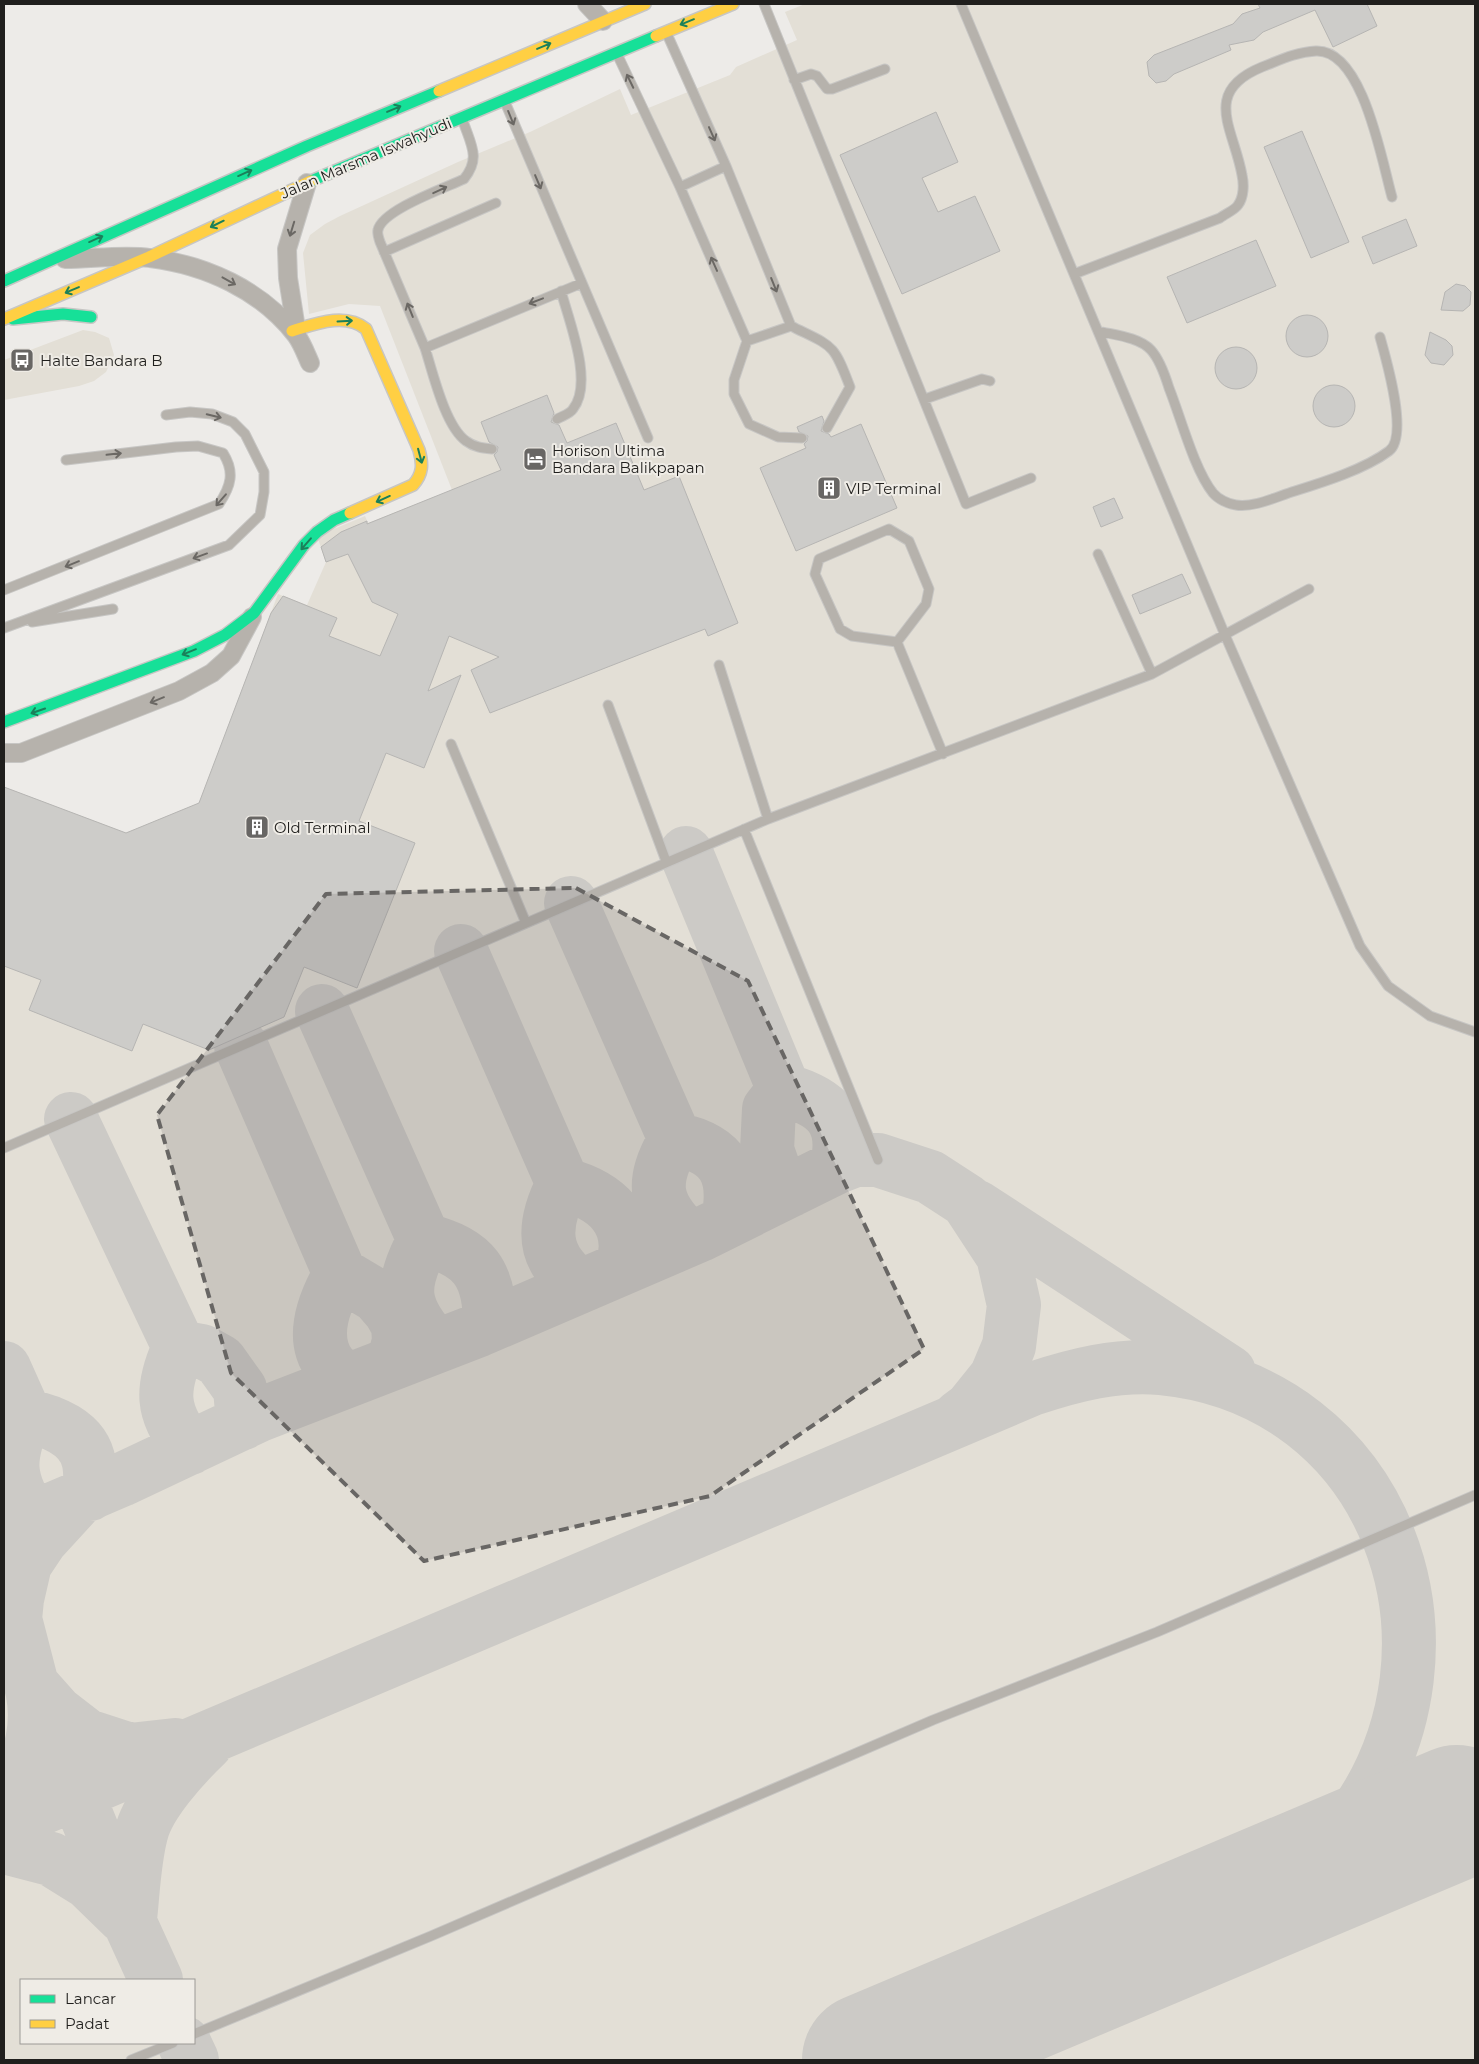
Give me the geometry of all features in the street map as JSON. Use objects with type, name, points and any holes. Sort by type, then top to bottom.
[{"type":"main road","points":[[4,281],[307,146],[604,25],[645,4]]},
{"type":"main road","name":"Jalan Marsma Iswahyudi","points":[[4,320],[149,257],[307,183],[504,99],[664,26],[732,4]]},
{"type":"main road","points":[[4,320],[62,315],[84,315],[91,317]]},
{"type":"main road","points":[[4,722],[194,651],[225,635],[254,613],[304,545],[317,532],[334,520],[413,485],[422,472],[419,450],[366,329],[360,322],[350,320],[295,332]]},
{"type":"street","points":[[586,4],[604,25]]},
{"type":"street","points":[[307,183],[287,249],[288,278],[295,332],[310,362]]},
{"type":"street","points":[[50,260],[149,257],[224,278],[261,300],[295,332]]},
{"type":"street","points":[[4,753],[21,753],[179,691],[212,673],[231,656],[254,613]]},
{"type":"lane","points":[[764,4],[966,504],[1031,478]]},
{"type":"lane","points":[[961,4],[1226,635],[1360,946],[1388,986],[1430,1016],[1475,1032]]},
{"type":"lane","points":[[664,26],[726,166],[791,326],[830,345],[838,354],[850,387],[827,428]]},
{"type":"lane","points":[[614,49],[680,187],[747,341],[734,380],[734,394],[749,424],[778,437],[802,438]]},
{"type":"lane","points":[[1074,274],[1220,218],[1238,204],[1244,186],[1238,152],[1226,117],[1225,100],[1233,84],[1254,70],[1294,54],[1318,51],[1336,57],[1351,72],[1369,114],[1392,197]]},
{"type":"lane","points":[[794,80],[811,74],[817,76],[827,89],[832,89],[885,69]]},
{"type":"lane","points":[[504,99],[648,438]]},
{"type":"lane","points":[[461,116],[474,155],[471,170],[464,179],[398,210],[384,219],[378,230],[384,252],[456,432],[465,441],[478,447],[492,449]]},
{"type":"lane","points":[[680,187],[726,166]]},
{"type":"lane","points":[[384,252],[496,202]]},
{"type":"lane","points":[[424,348],[582,283]]},
{"type":"lane","points":[[557,419],[572,411],[578,402],[582,381],[579,356],[561,291]]},
{"type":"lane","points":[[747,341],[791,326]]},
{"type":"lane","points":[[1098,331],[1140,342],[1151,350],[1163,370],[1199,466],[1214,494],[1226,502],[1237,506],[1255,503],[1314,485],[1380,458],[1392,448],[1397,434],[1395,408],[1390,376],[1380,338]]},
{"type":"lane","points":[[925,400],[982,379],[990,381]]},
{"type":"lane","points":[[8,626],[229,545],[260,515],[264,492],[264,472],[248,440],[233,422],[212,414],[190,412],[166,415]]},
{"type":"lane","points":[[4,590],[219,504],[227,492],[232,477],[229,463],[223,453],[198,446],[66,460]]},
{"type":"lane","points":[[889,529],[909,541],[929,588],[926,604],[897,642],[852,636],[840,630],[815,574],[819,559],[889,529]]},
{"type":"lane","points":[[1098,554],[1152,674]]},
{"type":"lane","points":[[4,1148],[666,861],[768,819],[1152,674],[1310,589]]},
{"type":"lane","points":[[8,626],[113,609]]},
{"type":"lane","points":[[897,642],[942,754]]},
{"type":"lane","points":[[719,665],[768,819]]},
{"type":"lane","points":[[608,705],[666,861]]},
{"type":"lane","points":[[451,744],[526,923]]},
{"type":"lane","points":[[744,829],[878,1160]]},
{"type":"lane","points":[[195,2034],[440,1932],[933,1720],[1157,1632],[1475,1495]]},
{"type":"lane","points":[[131,2060],[171,2044]]},
{"type":"highlighted area","points":[[576,888],[748,981],[924,1349],[710,1496],[424,1561],[231,1373],[157,1115],[326,894]]},
{"type":"shaded area","points":[[805,4],[1474,4],[1475,2060],[4,2060],[4,787],[126,833],[199,803],[278,594],[307,605],[326,562],[317,536],[365,516],[368,523],[452,490],[380,306],[349,304],[309,314],[303,253],[310,235],[340,216],[458,162],[530,132],[620,89],[631,115],[730,75],[736,67],[797,40],[785,12]]},
{"type":"shaded area","points":[[83,330],[95,332],[109,338],[114,355],[106,372],[94,381],[79,386],[4,400],[4,360]]},
{"type":"building","points":[[1258,4],[1367,4],[1377,26],[1333,47],[1315,10],[1263,32],[1254,40],[1229,45],[1231,50],[1174,74],[1166,81],[1156,83],[1149,76],[1147,62],[1154,55],[1233,24],[1242,14],[1260,8]]},
{"type":"building","points":[[936,112],[958,162],[922,178],[938,212],[975,196],[1000,251],[902,294],[840,155]]},
{"type":"building","points":[[1302,131],[1349,242],[1311,258],[1264,147]]},
{"type":"building","points":[[1406,219],[1417,246],[1373,264],[1362,237]]},
{"type":"building","points":[[1256,240],[1276,286],[1187,323],[1167,277]]},
{"type":"building","points":[[1456,284],[1465,286],[1471,292],[1470,305],[1463,311],[1441,310],[1445,292]]},
{"type":"building","points":[[1311,315],[1319,318],[1325,324],[1328,336],[1325,348],[1319,354],[1303,357],[1295,354],[1289,348],[1286,332],[1289,324],[1295,318]]},
{"type":"building","points":[[1430,332],[1446,340],[1452,346],[1453,355],[1444,365],[1431,363],[1425,355]]},
{"type":"building","points":[[1240,347],[1248,350],[1254,356],[1257,368],[1254,380],[1248,386],[1232,389],[1224,386],[1218,380],[1215,364],[1218,356],[1224,350]]},
{"type":"building","points":[[1338,385],[1346,388],[1352,394],[1355,406],[1352,418],[1346,424],[1330,427],[1322,424],[1316,418],[1313,402],[1316,394],[1322,388]]},
{"type":"building","name":"Old Terminal","points":[[547,395],[554,413],[551,422],[559,425],[567,443],[616,423],[644,490],[679,476],[738,623],[708,636],[705,629],[490,713],[471,670],[499,657],[449,636],[428,691],[461,675],[424,768],[386,753],[359,821],[415,843],[357,988],[304,967],[284,1017],[209,1050],[143,1024],[132,1051],[29,1010],[41,980],[4,966],[4,787],[126,833],[199,803],[271,613],[283,596],[337,618],[329,636],[380,656],[398,614],[372,602],[348,554],[326,562],[321,547],[341,532],[367,521],[367,524],[501,470],[494,455],[498,447],[489,442],[481,422]]},
{"type":"building","name":"VIP Terminal","points":[[822,416],[824,421],[821,431],[829,434],[831,437],[861,424],[897,508],[796,551],[760,468],[806,448],[804,444],[808,436],[799,432],[797,427]]},
{"type":"building","points":[[1114,498],[1123,518],[1101,527],[1093,507]]},
{"type":"building","points":[[1182,574],[1191,593],[1140,614],[1132,595]]},
{"type":"taxiway","points":[[686,853],[784,1090]]},
{"type":"taxiway","points":[[571,903],[675,1139],[662,1168],[659,1192],[662,1204],[669,1215],[690,1239]]},
{"type":"taxiway","points":[[461,951],[563,1184]]},
{"type":"taxiway","points":[[322,1011],[424,1240],[410,1271],[408,1296],[410,1308],[416,1320],[436,1346]]},
{"type":"taxiway","points":[[241,1046],[340,1274],[377,1296],[390,1311],[398,1325],[399,1341],[395,1356]]},
{"type":"taxiway","points":[[784,1090],[769,1109],[767,1150],[774,1170],[791,1190]]},
{"type":"taxiway","points":[[784,1090],[812,1100],[830,1115],[836,1125],[839,1137],[837,1167]]},
{"type":"taxiway","points":[[71,1119],[179,1347],[169,1375],[166,1400],[173,1423],[190,1448]]},
{"type":"taxiway","points":[[675,1139],[692,1143],[705,1149],[716,1157],[723,1166],[728,1177],[730,1189],[728,1221]]},
{"type":"taxiway","points":[[4,1530],[121,1480],[259,1415],[479,1330],[700,1235],[837,1167],[855,1160],[878,1160],[930,1177],[967,1201],[1003,1256],[1014,1305],[1009,1346],[996,1377],[971,1408],[959,1417]]},
{"type":"taxiway","points":[[563,1184],[592,1195],[614,1212],[621,1224],[625,1237],[622,1268]]},
{"type":"taxiway","points":[[563,1184],[551,1213],[549,1240],[558,1264],[581,1286]]},
{"type":"taxiway","points":[[977,1207],[1229,1372]]},
{"type":"taxiway","points":[[424,1240],[455,1251],[467,1258],[476,1268],[487,1292],[490,1325]]},
{"type":"taxiway","points":[[340,1274],[329,1295],[320,1331],[324,1354],[330,1365],[347,1381]]},
{"type":"taxiway","points":[[179,1347],[202,1351],[220,1361],[240,1389],[243,1423]]},
{"type":"taxiway","points":[[4,1368],[25,1415],[15,1444],[12,1468],[18,1491],[33,1518]]},
{"type":"taxiway","points":[[4,1824],[1032,1389],[1064,1379],[1112,1369],[1161,1368],[1239,1387],[1304,1423],[1354,1475],[1389,1537],[1406,1607],[1407,1680],[1388,1753],[1350,1822],[1320,1851],[1286,1875],[1212,1916]]},
{"type":"taxiway","points":[[25,1415],[55,1425],[65,1430],[81,1443],[89,1463],[90,1494]]},
{"type":"taxiway","points":[[74,1504],[41,1540],[25,1564],[17,1599],[15,1619],[32,1685],[56,1712],[87,1736],[130,1750],[175,1745]]},
{"type":"taxiway","points":[[4,1801],[11,1794],[25,1766],[33,1738],[35,1710],[30,1682],[25,1668]]},
{"type":"taxiway","points":[[130,1919],[137,1855],[145,1822],[168,1786],[206,1744]]},
{"type":"taxiway","points":[[64,1761],[130,1923],[156,1979]]},
{"type":"taxiway","points":[[4,1847],[51,1859],[88,1882],[124,1917]]},
{"type":"taxiway","points":[[184,2044],[192,2060]]},
{"type":"runway","points":[[869,2060],[1457,1812]]},
{"type":"traffic: fast","points":[[311,181],[656,36]]},
{"type":"traffic: fast","points":[[4,281],[307,146],[439,91]]},
{"type":"traffic: fast","points":[[13,319],[63,314],[91,317]]},
{"type":"traffic: fast","points":[[4,722],[194,651],[225,635],[254,613],[304,545],[317,532],[334,520],[350,513]]},
{"type":"traffic: slow","points":[[439,91],[645,4]]},
{"type":"traffic: slow","points":[[656,36],[733,4]]},
{"type":"traffic: slow","points":[[4,319],[149,257],[311,181]]},
{"type":"traffic: slow","points":[[292,331],[339,320],[349,321],[366,329],[419,450],[421,469],[419,477],[413,485],[350,513]]},
{"type":"place","name":"Halte Bandara B","points":[[22,360]]},
{"type":"place","name":"Horison Ultima Bandara Balikpapan","points":[[535,459]]},
{"type":"place","name":"VIP Terminal","points":[[829,488]]},
{"type":"place","name":"Old Terminal","points":[[257,827]]}]
